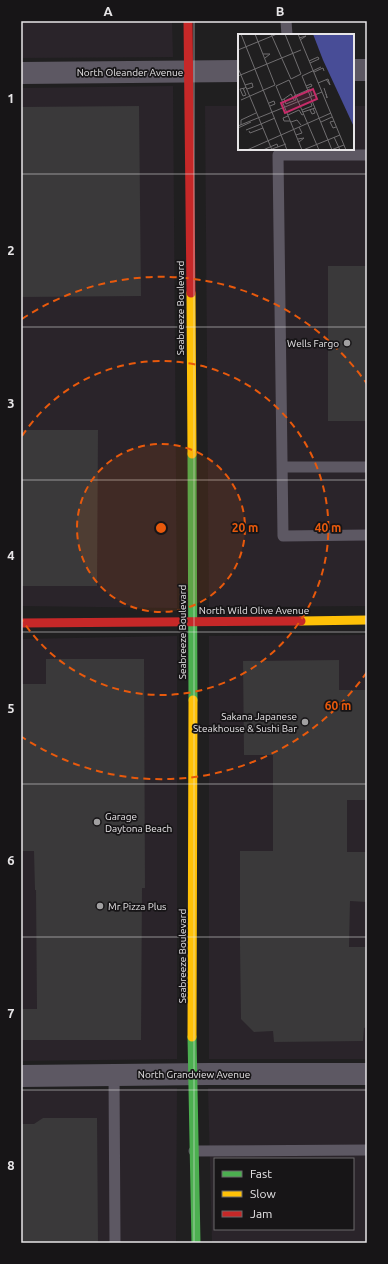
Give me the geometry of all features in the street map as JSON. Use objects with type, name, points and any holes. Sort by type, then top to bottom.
[{"type":"main road","name":"Seabreeze Boulevard","points":[[188,21],[193,622],[192,1074],[196,1243]]},
{"type":"main road","name":"North Wild Olive Avenue","points":[[21,623],[367,620]]},
{"type":"street","points":[[354,70],[367,70]]},
{"type":"street","name":"North Oleander Avenue","points":[[21,73],[238,71]]},
{"type":"street","name":"North Grandview Avenue","points":[[21,1076],[367,1074]]},
{"type":"lane","points":[[286,21],[286,34]]},
{"type":"lane","points":[[367,155],[278,155],[283,536],[367,535]]},
{"type":"lane","points":[[282,467],[367,467]]},
{"type":"lane","points":[[114,1075],[115,1243]]},
{"type":"lane","points":[[194,1151],[367,1150]]},
{"type":"shaded area","points":[[21,21],[172,21],[173,57],[21,58]]},
{"type":"shaded area","points":[[173,86],[177,608],[21,606],[21,88]]},
{"type":"shaded area","points":[[205,106],[238,106],[238,150],[354,150],[354,106],[367,106],[367,606],[209,607]]},
{"type":"shaded area","points":[[367,635],[367,1059],[209,1059],[209,636]]},
{"type":"shaded area","points":[[177,636],[177,1059],[21,1061],[21,639]]},
{"type":"shaded area","points":[[177,1088],[176,1243],[21,1243],[21,1090]]},
{"type":"shaded area","points":[[208,1088],[367,1088],[367,1243],[212,1243]]},
{"type":"building","points":[[139,106],[141,296],[21,297],[21,107]]},
{"type":"building","name":"Wells Fargo","points":[[328,266],[367,266],[367,421],[328,421]]},
{"type":"building","points":[[21,430],[98,430],[97,586],[21,586]]},
{"type":"building","points":[[46,659],[144,659],[145,888],[142,888],[141,1040],[21,1040],[21,1009],[37,1009],[36,890],[34,851],[21,851],[21,684],[46,684]]},
{"type":"building","points":[[339,660],[339,690],[367,690],[367,800],[347,800],[347,852],[367,852],[367,902],[350,901],[349,947],[367,947],[367,1027],[364,1028],[363,1041],[274,1042],[273,1031],[254,1032],[241,1019],[240,851],[273,851],[273,755],[244,755],[243,661]]},
{"type":"building","points":[[43,1118],[97,1118],[98,1243],[21,1243],[21,1124],[34,1124]]},
{"type":"traffic: fast","points":[[192,454],[193,700]]},
{"type":"traffic: fast","points":[[192,1037],[196,1243]]},
{"type":"traffic: slow","points":[[191,293],[192,454]]},
{"type":"traffic: slow","points":[[301,621],[367,620]]},
{"type":"traffic: slow","points":[[192,1037],[193,700]]},
{"type":"traffic: jam","points":[[188,21],[191,293]]},
{"type":"traffic: jam","points":[[21,623],[301,621]]},
{"type":"place","name":"Wells Fargo","points":[[347,343]]},
{"type":"place","name":"Sakana Japanese Steakhouse & Sushi Bar","points":[[305,722]]},
{"type":"place","name":"Garage Daytona Beach","points":[[97,822]]},
{"type":"place","name":"Mr Pizza Plus","points":[[100,906]]}]
